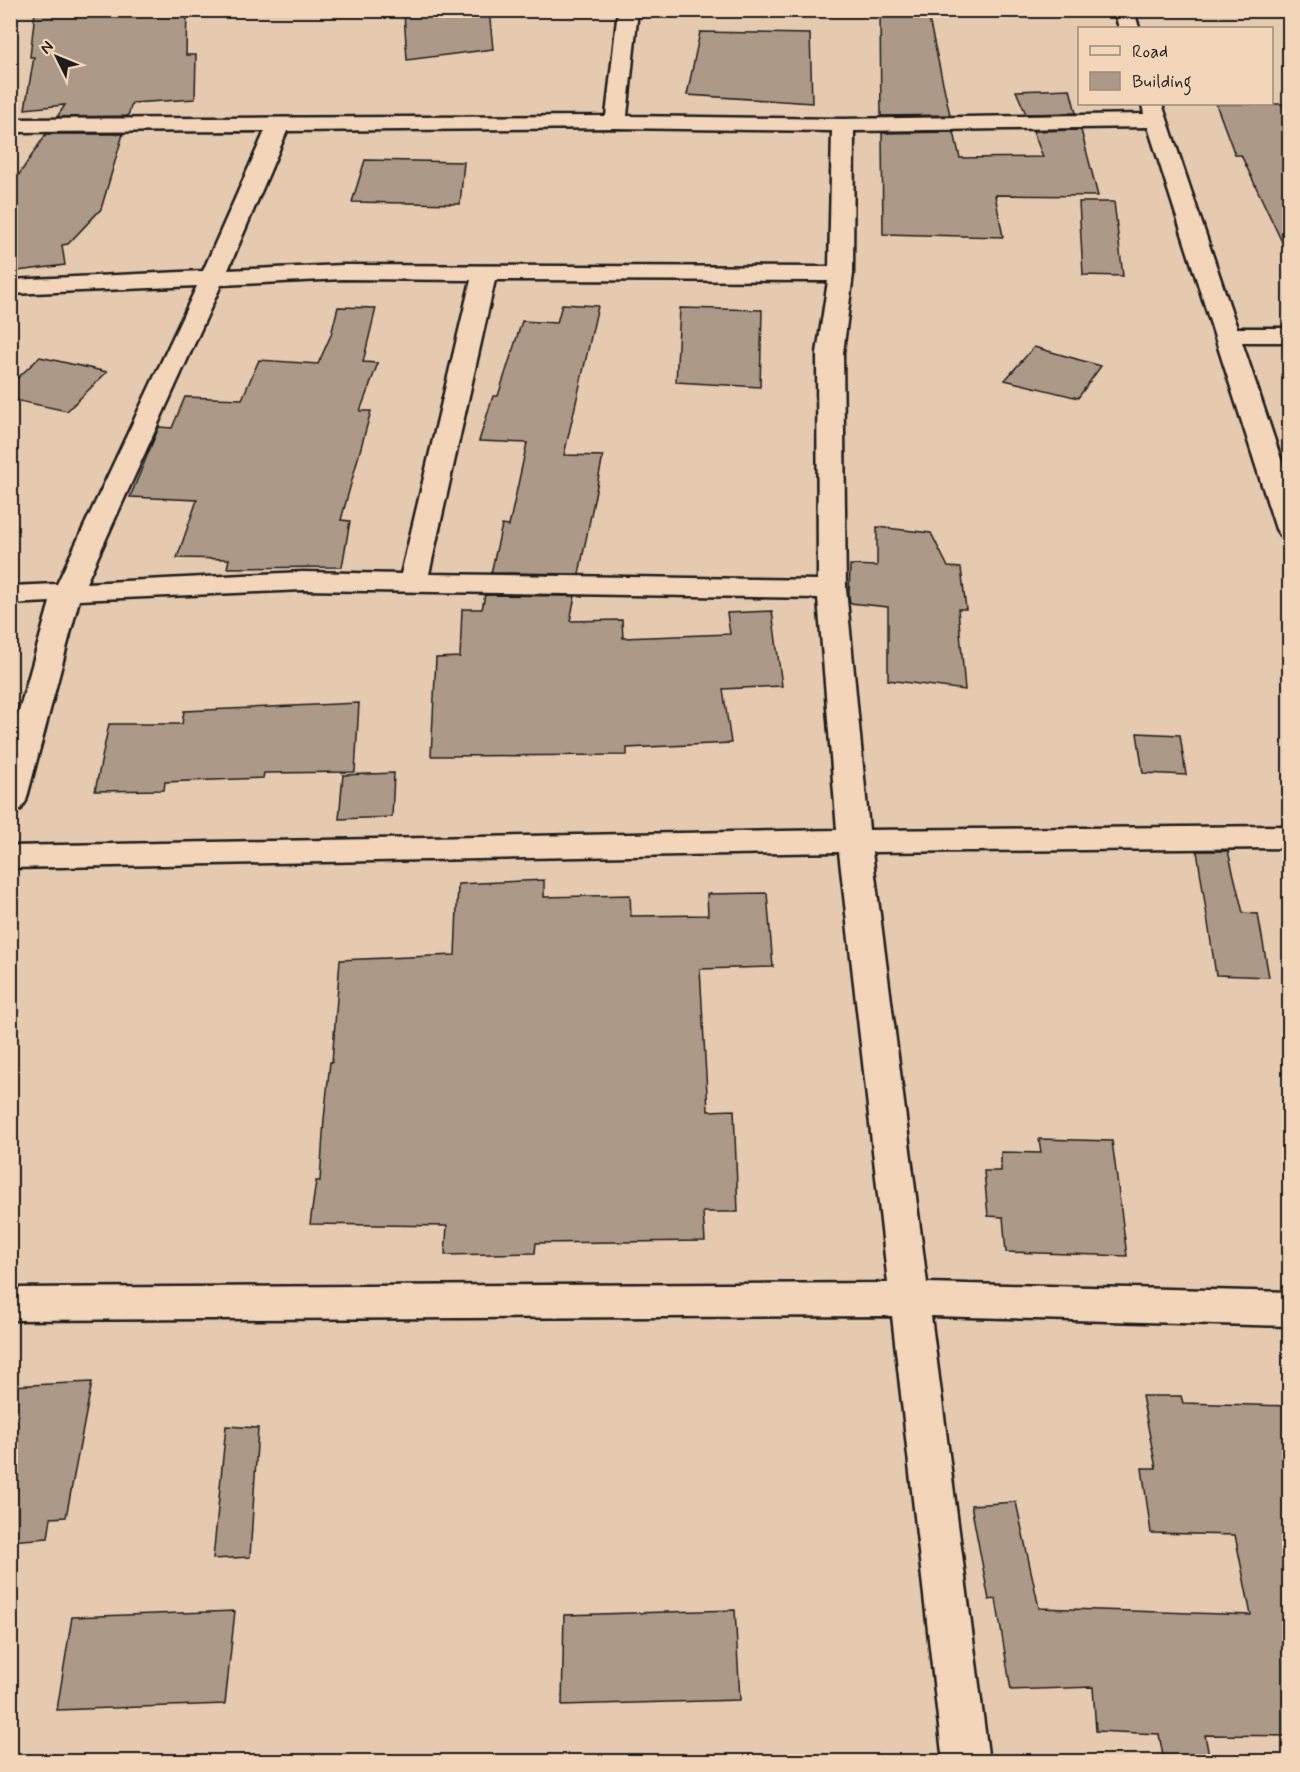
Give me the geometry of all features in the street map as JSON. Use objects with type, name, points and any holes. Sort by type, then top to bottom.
[{"type":"street","points":[[616,122],[628,10]]},
{"type":"street","points":[[1124,10],[1129,27]]},
{"type":"street","points":[[10,126],[616,122],[843,125],[1154,112],[1290,529]]},
{"type":"street","points":[[843,125],[842,274],[830,353],[831,589],[854,841],[966,1761]]},
{"type":"street","points":[[10,801],[67,593],[212,279],[278,126]]},
{"type":"street","points":[[10,287],[343,272],[842,274]]},
{"type":"street","points":[[413,582],[485,272]]},
{"type":"street","points":[[1225,334],[1290,335]]},
{"type":"street","points":[[10,595],[303,581],[831,589]]},
{"type":"street","points":[[10,857],[854,841],[1290,837]]},
{"type":"street","points":[[10,1304],[910,1299],[1290,1309]]},
{"type":"building","points":[[187,10],[186,55],[196,55],[195,99],[132,103],[128,116],[57,117],[65,105],[25,109],[34,57],[30,57],[35,12]]},
{"type":"building","points":[[437,10],[489,10],[493,49],[407,60],[404,13]]},
{"type":"building","points":[[880,10],[927,10],[950,115],[881,116]]},
{"type":"building","points":[[700,32],[810,34],[812,103],[687,95]]},
{"type":"building","points":[[1070,89],[1076,113],[1026,114],[1016,91]]},
{"type":"building","points":[[1290,104],[1290,259],[1241,155],[1235,155],[1216,105]]},
{"type":"building","points":[[1081,130],[1098,196],[995,195],[1003,237],[883,234],[882,133],[954,132],[960,158],[1043,157],[1033,131]]},
{"type":"building","points":[[46,134],[123,134],[101,209],[68,244],[62,245],[65,265],[10,272],[10,188]]},
{"type":"building","points":[[365,160],[464,162],[460,204],[352,202]]},
{"type":"building","points":[[1079,202],[1114,202],[1123,276],[1083,275]]},
{"type":"building","points":[[562,304],[598,306],[564,455],[603,456],[579,574],[491,573],[502,525],[509,526],[527,443],[479,441],[493,396],[498,396],[522,321],[557,323]]},
{"type":"building","points":[[338,307],[376,308],[363,362],[378,363],[360,411],[371,411],[341,520],[350,521],[342,567],[227,568],[229,559],[177,558],[197,500],[130,497],[159,427],[172,428],[185,397],[242,399],[259,360],[318,364],[331,335]]},
{"type":"building","points":[[680,308],[762,310],[760,387],[676,382]]},
{"type":"building","points":[[1034,347],[1101,366],[1078,398],[1005,380]]},
{"type":"building","points":[[40,357],[107,372],[67,411],[10,399],[10,385]]},
{"type":"building","points":[[877,527],[931,533],[948,567],[961,568],[966,609],[958,609],[965,690],[888,680],[888,607],[850,603],[849,596],[850,565],[877,566]]},
{"type":"building","points":[[485,595],[575,596],[570,621],[622,620],[623,638],[730,634],[727,613],[772,611],[782,686],[723,689],[731,743],[627,748],[627,755],[431,756],[436,658],[460,657],[462,609],[482,609]]},
{"type":"building","points":[[359,703],[355,772],[264,773],[263,778],[165,782],[164,790],[95,791],[109,724],[182,724],[184,711]]},
{"type":"building","points":[[1137,733],[1180,735],[1186,775],[1143,773]]},
{"type":"building","points":[[394,773],[392,817],[339,819],[343,775]]},
{"type":"building","points":[[1197,851],[1228,851],[1243,913],[1258,914],[1269,977],[1216,975]]},
{"type":"building","points":[[544,880],[544,897],[630,895],[631,916],[708,915],[707,894],[767,893],[773,967],[700,969],[708,1111],[734,1110],[738,1212],[703,1212],[705,1241],[536,1243],[535,1253],[445,1255],[447,1226],[310,1224],[316,1181],[320,1181],[340,960],[455,955],[458,884]]},
{"type":"building","points":[[1039,1139],[1112,1141],[1127,1256],[1006,1252],[1003,1217],[988,1216],[984,1171],[1001,1171],[1001,1152],[1041,1153]]},
{"type":"building","points":[[92,1382],[66,1517],[51,1518],[48,1538],[10,1541],[10,1386]]},
{"type":"building","points":[[1142,1396],[1181,1396],[1183,1403],[1290,1406],[1290,1736],[1205,1735],[1210,1761],[1164,1761],[1159,1734],[1096,1731],[1093,1687],[1011,1690],[996,1599],[989,1600],[971,1505],[1016,1502],[1039,1608],[1251,1615],[1235,1535],[1151,1533],[1142,1468],[1156,1468]]},
{"type":"building","points":[[226,1426],[258,1428],[250,1557],[213,1559]]},
{"type":"building","points":[[735,1610],[740,1700],[562,1705],[564,1615]]},
{"type":"building","points":[[235,1611],[225,1704],[57,1710],[72,1617]]}]
